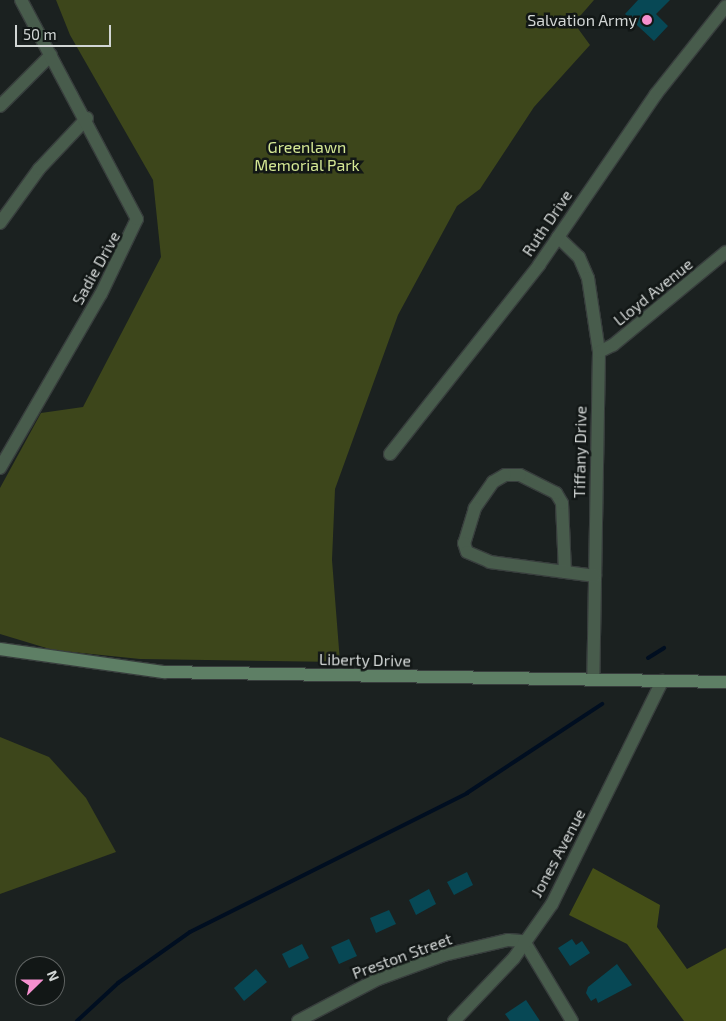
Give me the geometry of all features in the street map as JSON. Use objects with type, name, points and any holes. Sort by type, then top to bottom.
[{"type":"main road","name":"Liberty Drive","points":[[2,649],[164,672],[726,682]]},
{"type":"street","name":"Sadie Drive","points":[[0,468],[135,229],[134,209],[87,118],[21,0]]},
{"type":"street","name":"Ruth Drive","points":[[390,454],[558,237],[656,94],[726,6]]},
{"type":"street","points":[[0,106],[51,55]]},
{"type":"street","points":[[0,223],[39,169],[87,118]]},
{"type":"street","name":"Tiffany Drive","points":[[558,237],[579,257],[588,278],[598,352],[593,680]]},
{"type":"street","name":"Lloyd Avenue","points":[[598,352],[613,345],[726,252]]},
{"type":"street","points":[[565,572],[562,503],[556,493],[520,475],[505,475],[492,482],[470,524],[464,543],[467,552],[490,562],[565,572],[595,576]]},
{"type":"street","name":"Jones Avenue","points":[[454,1021],[524,941],[552,904],[662,681]]},
{"type":"street","name":"Preston Street","points":[[298,1021],[378,978],[444,955],[508,940],[524,941]]},
{"type":"street","points":[[524,941],[572,1021]]},
{"type":"green space","name":"Greenlawn Memorial Park","points":[[56,0],[594,0],[574,23],[590,45],[534,107],[480,189],[457,206],[398,315],[335,489],[332,560],[340,662],[140,659],[53,650],[0,634],[0,488],[41,413],[83,407],[161,257],[153,180],[70,35]]},
{"type":"green space","points":[[0,737],[49,757],[86,798],[116,852],[0,894]]},
{"type":"green space","points":[[593,868],[660,905],[657,927],[687,969],[726,948],[726,1021],[684,1021],[627,944],[569,915]]},
{"type":"building","name":"Salvation Army","points":[[638,0],[670,0],[656,14],[668,26],[654,41],[625,14]]},
{"type":"building","points":[[467,872],[473,885],[454,895],[447,882]]},
{"type":"building","points":[[429,889],[436,904],[416,915],[409,900]]},
{"type":"building","points":[[389,910],[396,924],[376,933],[370,918]]},
{"type":"building","points":[[349,939],[357,956],[339,964],[331,947]]},
{"type":"building","points":[[572,939],[576,945],[582,941],[590,953],[570,966],[558,948]]},
{"type":"building","points":[[302,944],[309,958],[289,968],[282,954]]},
{"type":"building","points":[[617,964],[632,985],[598,1003],[596,998],[591,1001],[586,993],[588,987]]},
{"type":"building","points":[[256,969],[267,982],[244,1001],[234,988]]},
{"type":"building","points":[[526,1000],[540,1021],[510,1021],[505,1014]]},
{"type":"waterway","points":[[648,658],[664,648]]},
{"type":"waterway","points":[[77,1021],[118,983],[190,932],[467,793],[602,704]]},
{"type":"place","name":"Salvation Army","points":[[647,20]]}]
